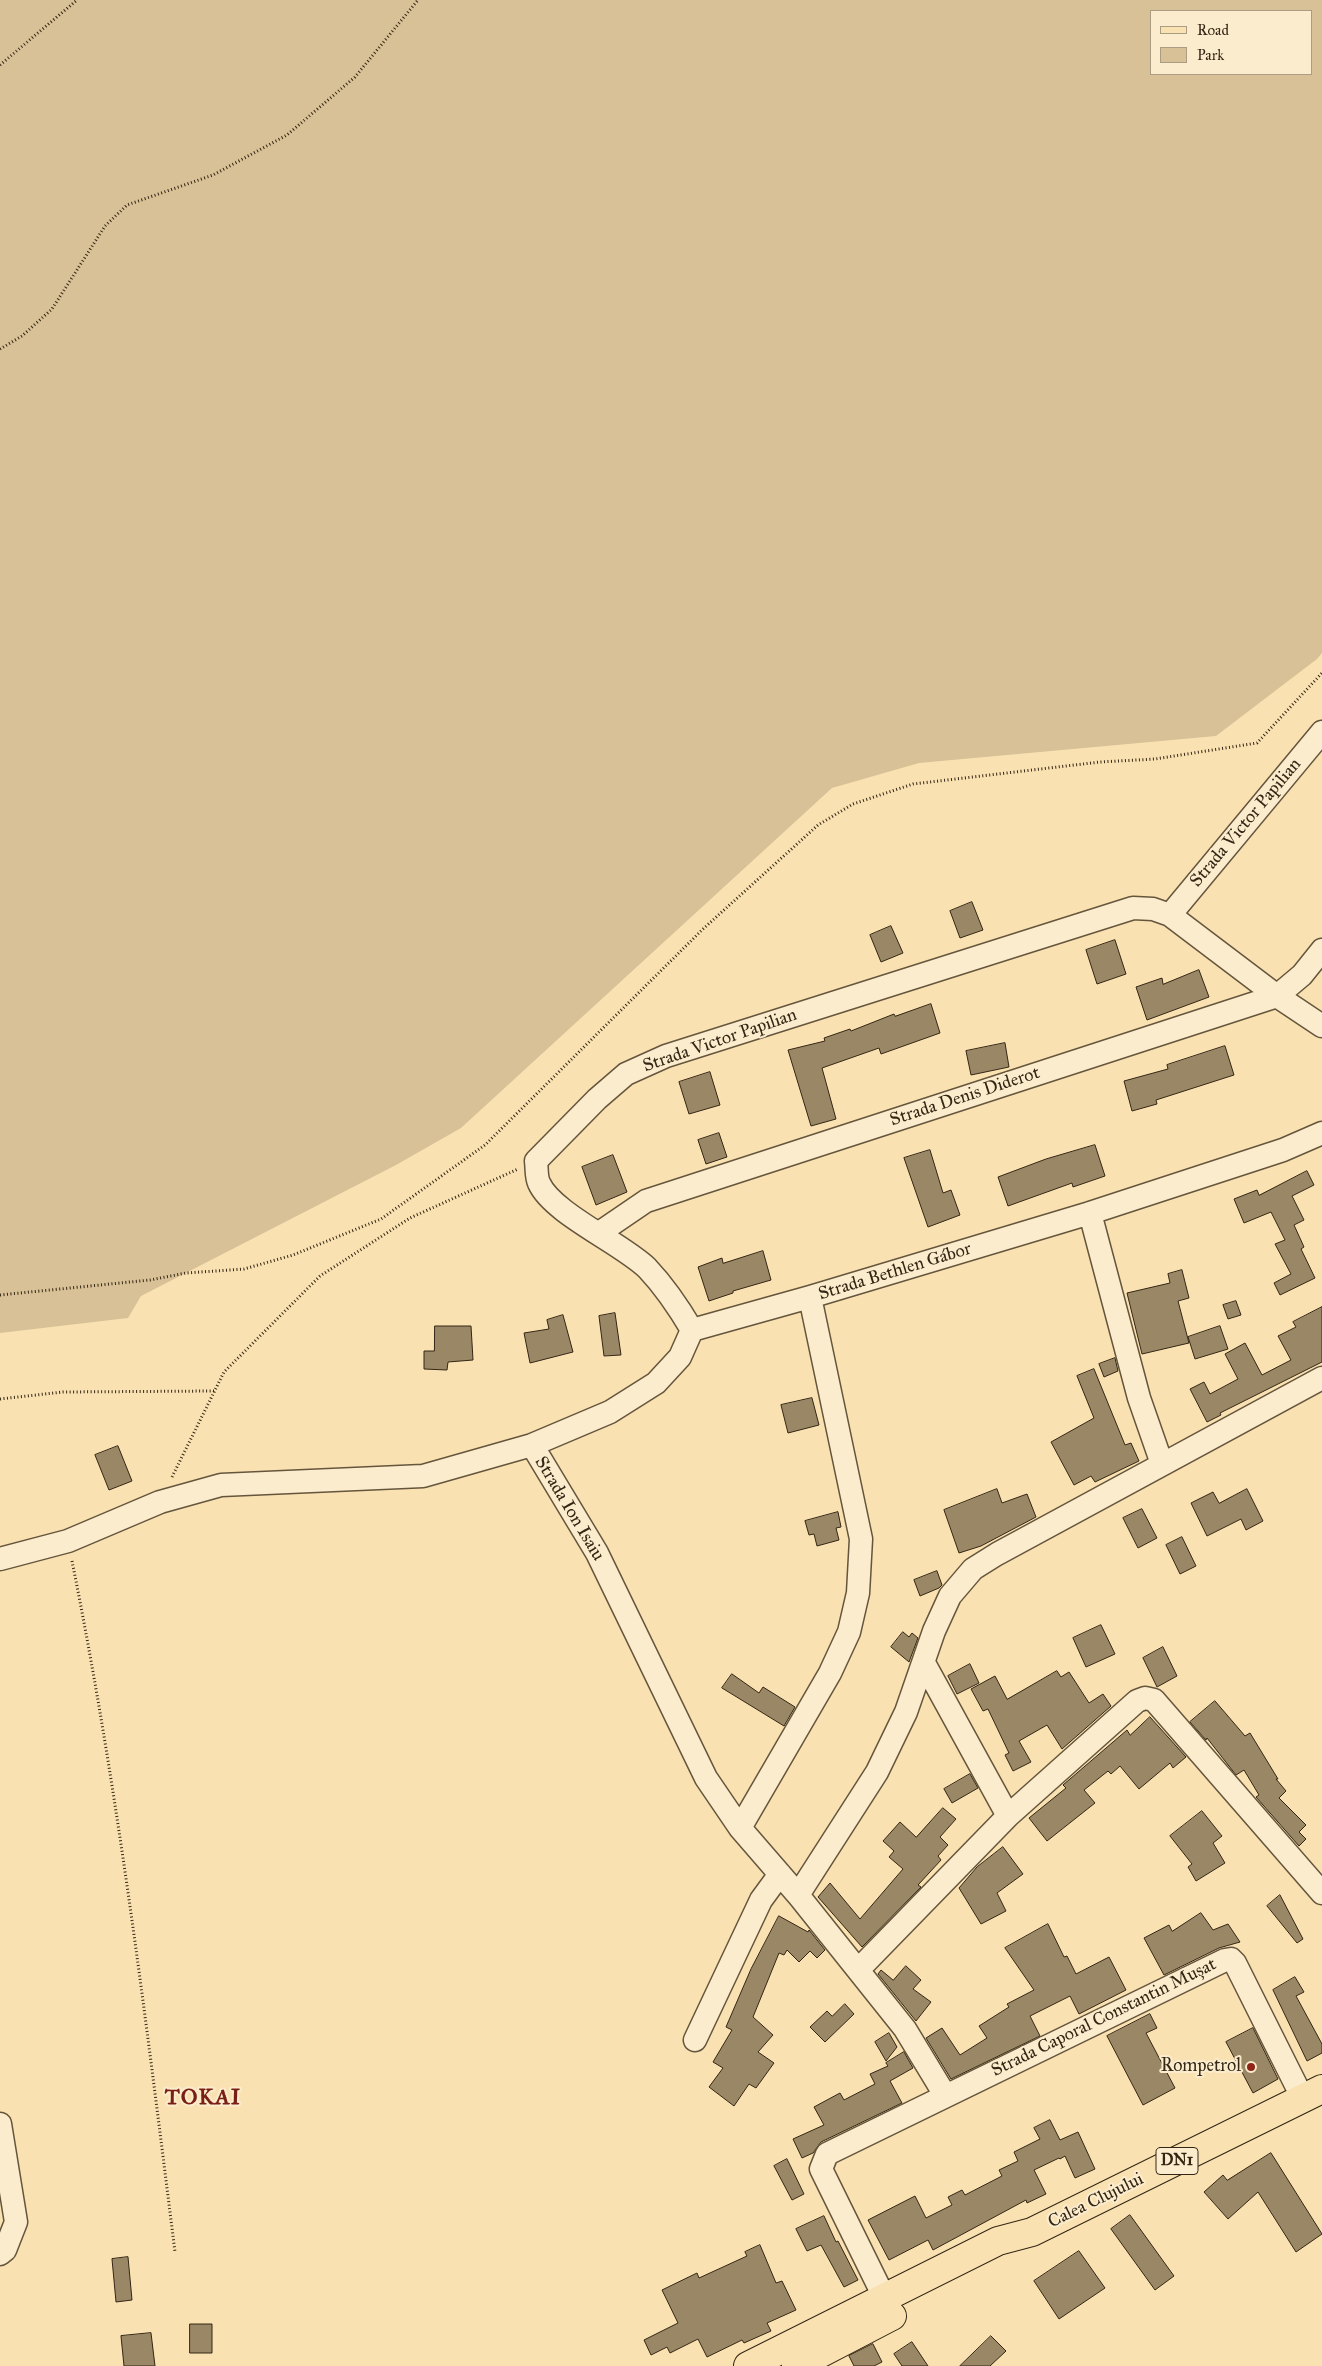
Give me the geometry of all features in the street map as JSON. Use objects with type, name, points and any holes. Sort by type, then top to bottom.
[{"type":"main road","name":"Calea Clujului","points":[[748,2366],[998,2241],[1032,2232],[1312,2094]]},
{"type":"main road","name":"Calea Clujului","points":[[796,2366],[1009,2254],[1032,2232]]},
{"type":"street","name":"Strada Victor Papilian","points":[[1170,915],[1322,732]]},
{"type":"street","name":"Strada Victor Papilian","points":[[536,1161],[596,1099],[626,1074],[666,1056],[1133,908],[1153,909],[1170,915],[1277,996],[1322,1026]]},
{"type":"street","name":"Strada Denis Diderot","points":[[599,1233],[646,1201],[1277,996],[1302,975],[1322,950]]},
{"type":"street","name":"Strada Bethlen Gábor","points":[[692,1330],[810,1298],[1090,1213],[1282,1150],[1322,1133]]},
{"type":"street","points":[[532,1445],[610,1412],[656,1382],[680,1357],[692,1330],[670,1294],[646,1267],[562,1209],[548,1197],[538,1182],[536,1161]]},
{"type":"street","points":[[1090,1213],[1139,1398],[1162,1464]]},
{"type":"street","points":[[740,1828],[830,1673],[849,1632],[858,1594],[861,1539],[810,1298]]},
{"type":"street","points":[[945,2095],[905,2029],[798,1895],[877,1772],[906,1712],[934,1631],[950,1596],[974,1569],[997,1554],[1322,1378]]},
{"type":"street","name":"Strada Ion Isaiu","points":[[160,1502],[221,1485],[423,1476],[532,1445],[597,1553],[706,1778],[740,1828],[798,1895]]},
{"type":"street","points":[[0,1559],[68,1541],[160,1502]]},
{"type":"street","points":[[924,1664],[1008,1816]]},
{"type":"street","points":[[858,1970],[1008,1816],[1137,1701],[1145,1698],[1154,1700],[1322,1892]]},
{"type":"street","points":[[695,2040],[761,1900],[780,1874]]},
{"type":"street","name":"Strada Caporal Constantin Mușat","points":[[885,2299],[821,2169],[827,2154],[1225,1960],[1231,1960],[1235,1963],[1312,2094]]},
{"type":"street","points":[[0,2124],[16,2222],[3,2252]]},
{"type":"path","points":[[0,65],[77,0]]},
{"type":"path","points":[[0,349],[22,336],[52,309],[105,226],[127,205],[213,175],[287,135],[355,77],[418,0]]},
{"type":"path","points":[[0,1295],[150,1280],[186,1273],[244,1269],[293,1254],[381,1219],[486,1145],[703,929],[818,826],[853,804],[913,784],[1100,762],[1155,760],[1257,743],[1322,673]]},
{"type":"path","points":[[160,1502],[224,1372],[320,1276],[410,1218],[536,1161]]},
{"type":"path","points":[[0,1399],[63,1392],[214,1391]]},
{"type":"path","points":[[68,1541],[94,1671],[151,2064],[175,2252]]},
{"type":"green space","points":[[0,0],[1322,0],[1322,653],[1317,659],[1216,736],[919,763],[832,788],[461,1128],[396,1165],[141,1296],[128,1318],[0,1333]]},
{"type":"building","points":[[972,902],[983,930],[960,938],[950,911]]},
{"type":"building","points":[[891,926],[903,953],[881,962],[870,935]]},
{"type":"building","points":[[1115,940],[1126,974],[1097,984],[1086,950]]},
{"type":"building","points":[[1199,970],[1209,997],[1147,1020],[1136,987],[1162,978],[1163,984]]},
{"type":"building","points":[[931,1004],[940,1033],[881,1054],[879,1048],[822,1068],[836,1119],[811,1126],[788,1050],[825,1041],[824,1038],[850,1029],[851,1031],[894,1014],[895,1016]]},
{"type":"building","points":[[1005,1043],[1009,1067],[971,1075],[966,1051]]},
{"type":"building","points":[[1225,1046],[1234,1075],[1156,1100],[1157,1104],[1132,1111],[1124,1081],[1168,1069],[1167,1065]]},
{"type":"building","points":[[710,1072],[720,1105],[689,1114],[679,1082]]},
{"type":"building","points":[[719,1133],[727,1157],[706,1164],[698,1140]]},
{"type":"building","points":[[1095,1145],[1105,1176],[1073,1187],[1072,1183],[1008,1206],[998,1177],[1046,1159]]},
{"type":"building","points":[[930,1150],[943,1193],[951,1190],[960,1215],[928,1227],[904,1158]]},
{"type":"building","points":[[613,1155],[627,1192],[596,1205],[582,1167]]},
{"type":"building","points":[[1307,1171],[1314,1185],[1292,1196],[1304,1220],[1294,1225],[1304,1247],[1301,1249],[1315,1278],[1280,1295],[1274,1283],[1291,1274],[1275,1244],[1285,1240],[1271,1212],[1244,1223],[1234,1199],[1257,1190],[1259,1195]]},
{"type":"building","points":[[763,1251],[771,1280],[733,1291],[733,1293],[709,1301],[698,1267],[722,1258],[723,1263]]},
{"type":"building","points":[[1182,1270],[1189,1298],[1178,1301],[1189,1343],[1142,1354],[1127,1293],[1170,1283],[1168,1274]]},
{"type":"building","points":[[1236,1301],[1241,1315],[1228,1319],[1223,1305]]},
{"type":"building","points":[[1322,1307],[1322,1362],[1220,1413],[1221,1415],[1207,1422],[1190,1389],[1204,1382],[1210,1394],[1238,1379],[1225,1354],[1245,1343],[1262,1375],[1291,1360],[1278,1336],[1296,1327],[1293,1322]]},
{"type":"building","points":[[615,1313],[621,1355],[604,1356],[599,1316]]},
{"type":"building","points":[[563,1315],[573,1352],[530,1363],[524,1333],[549,1329],[547,1320]]},
{"type":"building","points":[[435,1326],[471,1326],[473,1360],[448,1362],[447,1370],[424,1369],[424,1351],[434,1351]]},
{"type":"building","points":[[1220,1326],[1228,1349],[1195,1359],[1188,1337]]},
{"type":"building","points":[[1115,1358],[1118,1371],[1104,1377],[1099,1364]]},
{"type":"building","points":[[1094,1369],[1125,1445],[1131,1443],[1139,1461],[1095,1482],[1091,1476],[1074,1485],[1051,1442],[1094,1418],[1077,1376]]},
{"type":"building","points":[[812,1398],[819,1425],[788,1433],[781,1405]]},
{"type":"building","points":[[118,1446],[132,1481],[109,1490],[95,1455]]},
{"type":"building","points":[[997,1489],[1002,1503],[1027,1494],[1036,1517],[981,1546],[959,1553],[944,1510]]},
{"type":"building","points":[[1247,1489],[1263,1521],[1246,1530],[1241,1519],[1207,1536],[1191,1503],[1213,1492],[1219,1503]]},
{"type":"building","points":[[1142,1509],[1157,1538],[1138,1548],[1123,1518]]},
{"type":"building","points":[[838,1512],[841,1527],[836,1528],[839,1540],[817,1546],[814,1534],[809,1535],[805,1521]]},
{"type":"building","points":[[1182,1537],[1196,1566],[1180,1574],[1166,1545]]},
{"type":"building","points":[[937,1571],[942,1585],[920,1596],[914,1580]]},
{"type":"building","points":[[1101,1625],[1115,1654],[1086,1667],[1073,1638]]},
{"type":"building","points":[[903,1632],[909,1637],[912,1633],[918,1638],[909,1662],[891,1647]]},
{"type":"building","points":[[1163,1647],[1177,1676],[1157,1687],[1143,1658]]},
{"type":"building","points":[[970,1664],[979,1683],[957,1694],[948,1676]]},
{"type":"building","points":[[1057,1671],[1061,1677],[1069,1672],[1089,1703],[1103,1694],[1111,1706],[1062,1749],[1047,1725],[1019,1741],[1031,1762],[1013,1771],[1005,1755],[1009,1753],[988,1709],[983,1711],[971,1689],[995,1676],[1007,1699]]},
{"type":"building","points":[[732,1674],[759,1693],[763,1687],[795,1707],[784,1726],[722,1688]]},
{"type":"building","points":[[1215,1701],[1245,1736],[1250,1733],[1278,1779],[1276,1779],[1286,1791],[1279,1798],[1306,1825],[1299,1832],[1306,1839],[1299,1846],[1256,1797],[1259,1795],[1244,1770],[1236,1775],[1207,1738],[1206,1740],[1190,1722]]},
{"type":"building","points":[[1150,1717],[1186,1757],[1173,1768],[1170,1763],[1139,1789],[1120,1766],[1111,1774],[1108,1771],[1084,1790],[1095,1803],[1047,1841],[1029,1818],[1066,1788],[1063,1785],[1127,1730],[1130,1735]]},
{"type":"building","points":[[970,1774],[978,1788],[952,1803],[944,1789]]},
{"type":"building","points":[[943,1808],[956,1819],[940,1837],[948,1845],[938,1856],[941,1860],[918,1885],[921,1887],[862,1947],[818,1897],[830,1883],[860,1919],[903,1869],[889,1857],[894,1851],[883,1841],[900,1822],[916,1837]]},
{"type":"building","points":[[1202,1811],[1222,1836],[1213,1843],[1225,1863],[1196,1881],[1188,1867],[1192,1864],[1170,1836]]},
{"type":"building","points":[[1003,1847],[1023,1874],[997,1893],[1006,1911],[981,1924],[959,1888],[977,1867]]},
{"type":"building","points":[[1280,1895],[1303,1939],[1297,1943],[1267,1906]]},
{"type":"building","points":[[1201,1913],[1213,1930],[1228,1924],[1240,1942],[1219,1948],[1164,1975],[1144,1938],[1169,1925],[1172,1931]]},
{"type":"building","points":[[779,1916],[808,1932],[809,1930],[825,1950],[817,1958],[810,1951],[799,1962],[787,1950],[784,1955],[779,1953],[753,2017],[773,2035],[758,2052],[774,2063],[756,2088],[749,2084],[734,2106],[709,2087],[723,2068],[713,2062],[732,2030],[726,2027],[751,1969]]},
{"type":"building","points":[[1048,1924],[1064,1957],[1067,1956],[1076,1974],[1109,1957],[1126,1990],[1079,2014],[1070,1996],[1030,2016],[1040,2036],[951,2079],[926,2038],[942,2028],[960,2055],[987,2038],[979,2026],[1009,2007],[1007,2004],[1034,1990],[1005,1948]]},
{"type":"building","points":[[906,1966],[921,1980],[913,1989],[931,2002],[916,2021],[878,1974],[881,1970],[893,1980]]},
{"type":"building","points":[[1295,1977],[1304,1992],[1296,1996],[1322,2044],[1322,2053],[1307,2061],[1273,1990]]},
{"type":"building","points":[[845,2004],[854,2014],[825,2042],[810,2027],[827,2011],[832,2016]]},
{"type":"building","points":[[1150,2014],[1157,2028],[1146,2033],[1175,2088],[1143,2105],[1107,2036]]},
{"type":"building","points":[[1253,2028],[1278,2079],[1253,2093],[1226,2042]]},
{"type":"building","points":[[889,2033],[897,2047],[886,2061],[875,2042]]},
{"type":"building","points":[[904,2052],[913,2068],[890,2081],[902,2103],[821,2142],[813,2153],[802,2158],[793,2139],[824,2125],[814,2107],[840,2093],[844,2100],[875,2084],[870,2074],[888,2066],[886,2063]]},
{"type":"building","points":[[1050,2120],[1060,2140],[1078,2132],[1095,2169],[1075,2178],[1065,2156],[1059,2158],[1034,2170],[1046,2194],[1027,2203],[1026,2200],[933,2250],[928,2240],[889,2260],[868,2220],[915,2196],[926,2218],[952,2205],[948,2197],[962,2190],[965,2195],[1002,2176],[999,2170],[1018,2161],[1014,2152],[1040,2139],[1034,2128]]},
{"type":"building","points":[[1271,2153],[1322,2234],[1296,2252],[1258,2192],[1228,2219],[1204,2192],[1223,2175],[1227,2180]]},
{"type":"building","points":[[787,2159],[804,2194],[792,2200],[774,2166]]},
{"type":"building","points":[[1130,2215],[1174,2276],[1155,2290],[1111,2229]]},
{"type":"building","points":[[824,2216],[836,2242],[838,2241],[858,2280],[844,2287],[821,2245],[807,2251],[796,2229]]},
{"type":"building","points":[[760,2245],[776,2283],[782,2281],[796,2310],[767,2323],[771,2331],[744,2343],[742,2340],[707,2357],[698,2339],[670,2353],[667,2347],[651,2355],[644,2340],[678,2323],[662,2290],[697,2273],[699,2278],[747,2256],[745,2252]]},
{"type":"building","points":[[1079,2251],[1105,2288],[1059,2319],[1034,2281]]},
{"type":"building","points":[[128,2257],[132,2300],[116,2302],[112,2259]]},
{"type":"building","points":[[190,2324],[212,2324],[212,2353],[190,2353]]},
{"type":"building","points":[[151,2333],[155,2366],[124,2366],[121,2336]]},
{"type":"building","points":[[991,2336],[1006,2351],[990,2366],[960,2366]]},
{"type":"building","points":[[912,2342],[928,2366],[902,2366],[894,2354]]},
{"type":"building","points":[[873,2344],[882,2362],[874,2366],[854,2366],[849,2356]]},
{"type":"place","name":"Rompetrol","points":[[1251,2067]]},
{"type":"district","name":"TOKAI","points":[[203,2099]]}]
